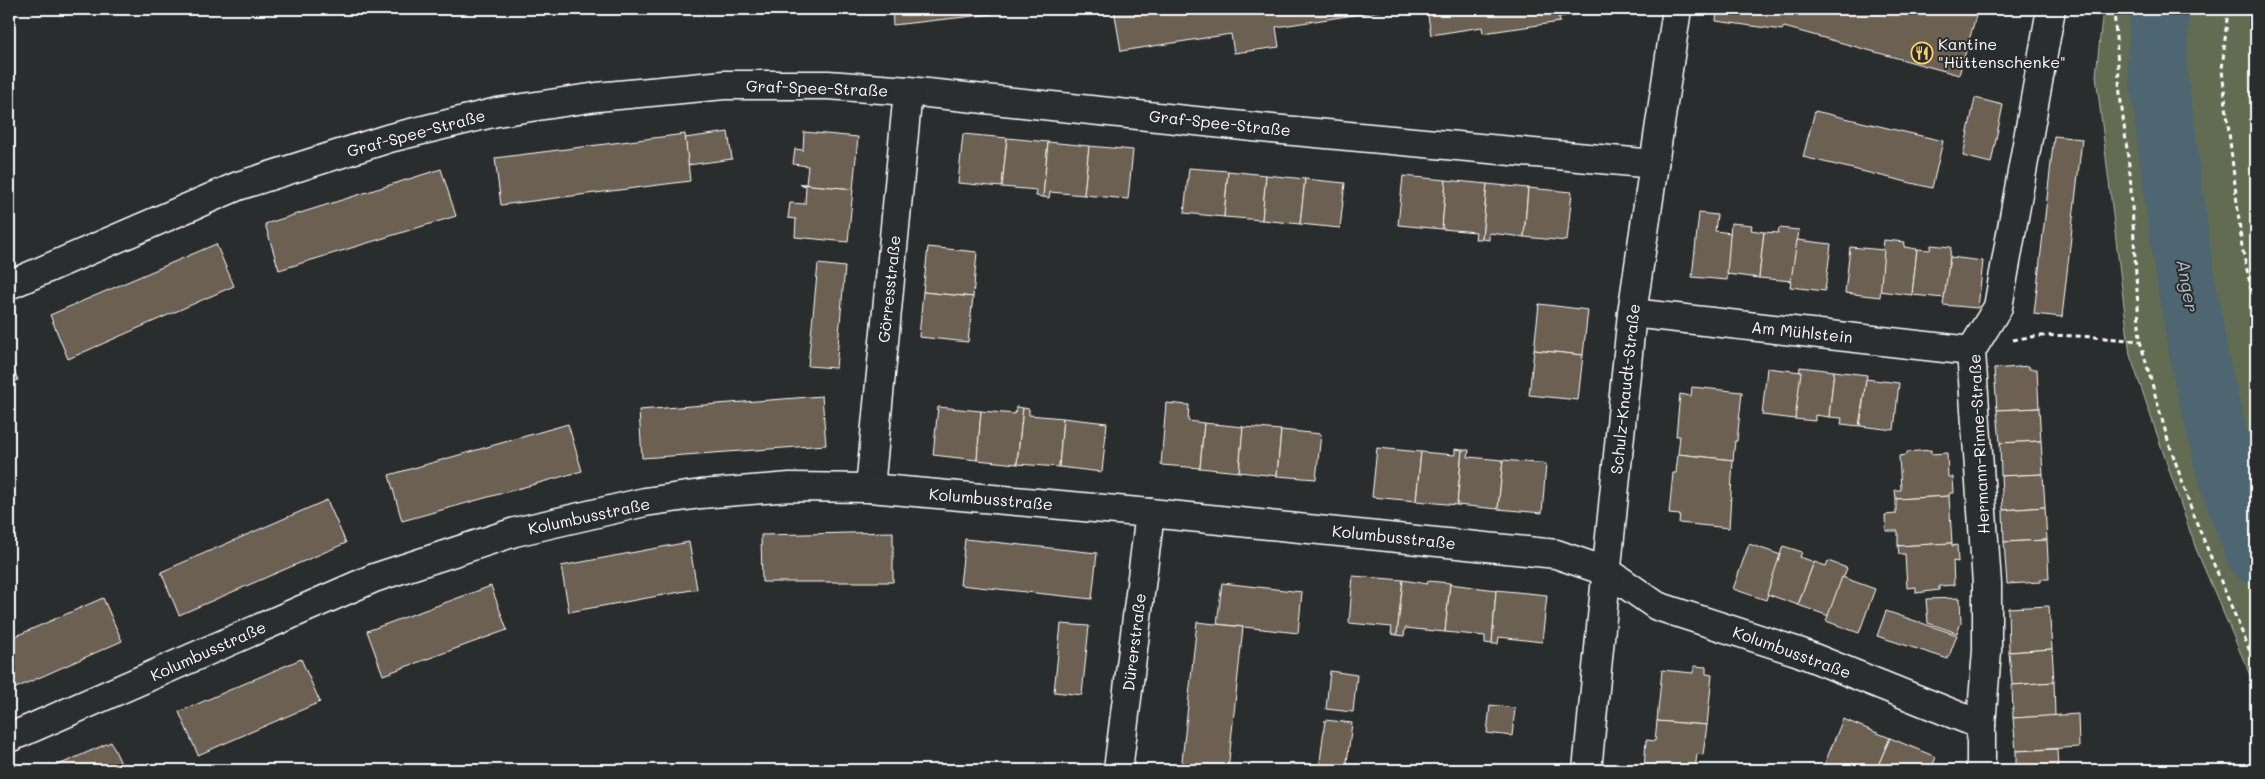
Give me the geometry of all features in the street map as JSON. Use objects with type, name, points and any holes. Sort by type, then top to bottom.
[{"type":"street","name":"Schulz-Knaudt-Straße","points":[[1587,770],[1632,313],[1677,9]]},
{"type":"street","name":"Hermann-Rinne-Straße","points":[[1981,770],[1987,651],[1987,584],[1971,351],[1998,308],[2051,9]]},
{"type":"street","name":"Graf-Spee-Straße","points":[[9,285],[238,186],[390,138],[479,116],[596,98],[724,85],[828,85],[908,91],[1654,164]]},
{"type":"street","name":"Görresstraße","points":[[870,488],[908,91]]},
{"type":"street","name":"Am Mühlstein","points":[[1632,313],[1971,351]]},
{"type":"street","name":"Kolumbusstraße","points":[[9,738],[374,578],[515,532],[645,502],[700,494],[790,487],[870,488],[1150,513],[1556,554],[1608,572],[1657,606],[1799,652],[1982,725]]},
{"type":"street","name":"Dürerstraße","points":[[1118,770],[1150,513]]},
{"type":"path","points":[[2114,9],[2120,94],[2130,173],[2140,341],[2167,437],[2193,514],[2256,666]]},
{"type":"path","points":[[2228,9],[2222,70],[2242,247],[2256,311]]},
{"type":"path","points":[[1971,351],[2028,336],[2140,341]]},
{"type":"green space","points":[[2103,9],[2256,9],[2256,689],[2196,549],[2130,355],[2096,75]]},
{"type":"building","points":[[687,9],[845,9],[845,12]]},
{"type":"building","points":[[861,9],[992,9],[992,14],[893,25],[892,10]]},
{"type":"building","points":[[1114,9],[1386,10],[1276,27],[1279,47],[1234,53],[1231,34],[1121,51]]},
{"type":"building","points":[[1427,9],[1557,9],[1560,22],[1483,33],[1482,27],[1431,35]]},
{"type":"building","points":[[1557,9],[1599,9],[1600,11],[1558,17]]},
{"type":"building","name":"Kantine \"Hüttenschenke\"","points":[[1717,9],[1978,9],[1959,75],[1784,27],[1782,30],[1716,21]]},
{"type":"building","points":[[1975,98],[2003,105],[1991,163],[1963,156]]},
{"type":"building","points":[[1815,111],[1943,141],[1932,188],[1803,157]]},
{"type":"building","points":[[728,132],[732,159],[688,165],[685,138]]},
{"type":"building","points":[[804,132],[858,137],[853,189],[800,184],[806,184],[808,166],[793,164],[795,149],[803,150]]},
{"type":"building","points":[[685,134],[690,181],[501,205],[495,158]]},
{"type":"building","points":[[963,134],[1007,138],[1002,187],[958,183]]},
{"type":"building","points":[[2054,136],[2082,139],[2062,317],[2034,314]]},
{"type":"building","points":[[1007,138],[1048,142],[1043,197],[1036,196],[1037,190],[1002,187]]},
{"type":"building","points":[[1048,142],[1089,146],[1084,195],[1050,192],[1049,198],[1043,197]]},
{"type":"building","points":[[1089,146],[1133,150],[1128,199],[1084,195]]},
{"type":"building","points":[[1189,168],[1228,171],[1224,217],[1184,213]]},
{"type":"building","points":[[441,169],[456,216],[279,270],[265,224]]},
{"type":"building","points":[[1228,171],[1266,175],[1262,220],[1224,217]]},
{"type":"building","points":[[1266,175],[1305,179],[1300,224],[1262,220]]},
{"type":"building","points":[[1403,176],[1446,180],[1442,229],[1398,225]]},
{"type":"building","points":[[1305,179],[1345,183],[1340,228],[1300,224]]},
{"type":"building","points":[[1446,180],[1487,184],[1482,239],[1475,239],[1476,232],[1442,229]]},
{"type":"building","points":[[800,184],[853,189],[848,242],[795,237],[796,219],[788,218],[790,203],[805,204],[806,186]]},
{"type":"building","points":[[1487,184],[1528,188],[1524,237],[1489,233],[1489,240],[1482,239]]},
{"type":"building","points":[[1528,188],[1572,192],[1567,241],[1524,237]]},
{"type":"building","points":[[1699,213],[1717,215],[1715,231],[1731,233],[1727,280],[1692,277]]},
{"type":"building","points":[[1731,223],[1752,225],[1751,230],[1764,232],[1759,278],[1727,274]]},
{"type":"building","points":[[1779,228],[1799,230],[1792,281],[1759,278],[1764,232],[1778,233]]},
{"type":"building","points":[[1797,240],[1831,244],[1825,291],[1790,287]]},
{"type":"building","points":[[1884,240],[1905,242],[1904,247],[1917,249],[1912,295],[1879,291]]},
{"type":"building","points":[[216,244],[234,286],[68,359],[50,315]]},
{"type":"building","points":[[1931,245],[1951,247],[1945,298],[1912,295],[1917,249],[1930,250]]},
{"type":"building","points":[[928,247],[977,252],[973,297],[923,292]]},
{"type":"building","points":[[1850,247],[1884,250],[1880,297],[1845,293]]},
{"type":"building","points":[[1950,257],[1983,261],[1978,308],[1943,305]]},
{"type":"building","points":[[818,264],[845,267],[836,368],[808,366]]},
{"type":"building","points":[[923,292],[973,297],[968,342],[919,337]]},
{"type":"building","points":[[1539,304],[1588,310],[1583,355],[1534,350]]},
{"type":"building","points":[[1534,350],[1583,355],[1578,400],[1529,395]]},
{"type":"building","points":[[9,359],[18,380],[9,384]]},
{"type":"building","points":[[2029,366],[2029,369],[2037,369],[2039,408],[1997,410],[1994,369]]},
{"type":"building","points":[[1800,367],[1834,371],[1829,417],[1815,415],[1815,421],[1795,419]]},
{"type":"building","points":[[1767,368],[1801,372],[1795,419],[1762,415]]},
{"type":"building","points":[[1834,371],[1867,375],[1859,426],[1841,424],[1842,418],[1829,417]]},
{"type":"building","points":[[1866,379],[1899,383],[1894,430],[1860,426]]},
{"type":"building","points":[[1692,387],[1742,392],[1733,460],[1678,454],[1680,436],[1676,436],[1680,394],[1691,396]]},
{"type":"building","points":[[822,396],[826,445],[642,458],[639,410]]},
{"type":"building","points":[[1166,403],[1189,405],[1188,421],[1204,423],[1200,468],[1161,465]]},
{"type":"building","points":[[938,407],[981,411],[977,460],[933,455]]},
{"type":"building","points":[[1016,407],[1023,408],[1017,464],[977,460],[981,411],[1015,414]]},
{"type":"building","points":[[1023,408],[1029,409],[1029,415],[1063,418],[1059,467],[1017,464]]},
{"type":"building","points":[[2039,408],[2041,441],[2000,443],[1997,410]]},
{"type":"building","points":[[1063,418],[1107,423],[1102,472],[1059,467]]},
{"type":"building","points":[[1204,423],[1243,427],[1239,472],[1200,468]]},
{"type":"building","points":[[568,424],[582,471],[402,521],[389,475]]},
{"type":"building","points":[[1243,427],[1281,430],[1277,476],[1239,472]]},
{"type":"building","points":[[1281,430],[1321,434],[1316,479],[1277,476]]},
{"type":"building","points":[[2041,441],[2043,474],[2001,476],[2000,443]]},
{"type":"building","points":[[1377,448],[1421,452],[1416,501],[1372,497]]},
{"type":"building","points":[[1455,449],[1462,450],[1457,505],[1416,501],[1421,452],[1455,455]]},
{"type":"building","points":[[1462,450],[1469,450],[1468,457],[1503,460],[1498,509],[1457,505]]},
{"type":"building","points":[[1931,450],[1931,454],[1947,453],[1948,477],[1953,477],[1954,493],[1950,493],[1949,496],[1896,499],[1895,490],[1901,490],[1899,456],[1907,455],[1907,452]]},
{"type":"building","points":[[1678,454],[1733,460],[1729,528],[1679,523],[1680,515],[1669,514],[1673,473],[1676,473]]},
{"type":"building","points":[[1503,460],[1546,464],[1542,513],[1498,509]]},
{"type":"building","points":[[2043,474],[2045,507],[2003,510],[2001,476]]},
{"type":"building","points":[[1949,496],[1952,543],[1898,546],[1898,531],[1886,531],[1885,515],[1896,514],[1896,499]]},
{"type":"building","points":[[327,500],[346,543],[179,615],[161,572]]},
{"type":"building","points":[[2045,507],[2047,540],[2004,542],[2003,510]]},
{"type":"building","points":[[893,532],[893,582],[762,582],[761,535]]},
{"type":"building","points":[[965,539],[1097,553],[1092,599],[960,585]]},
{"type":"building","points":[[2047,540],[2049,579],[2041,579],[2041,582],[2007,584],[2004,542]]},
{"type":"building","points":[[689,542],[697,589],[569,612],[561,566]]},
{"type":"building","points":[[1952,543],[1952,546],[1957,545],[1958,562],[1953,561],[1954,585],[1939,586],[1939,590],[1916,593],[1916,587],[1907,588],[1905,554],[1899,554],[1898,546]]},
{"type":"building","points":[[1749,544],[1781,555],[1766,600],[1733,589]]},
{"type":"building","points":[[1783,546],[1802,552],[1800,557],[1814,562],[1798,605],[1767,594]]},
{"type":"building","points":[[1828,561],[1847,568],[1829,616],[1798,605],[1814,562],[1826,566]]},
{"type":"building","points":[[1353,576],[1403,580],[1397,635],[1391,634],[1392,627],[1349,623]]},
{"type":"building","points":[[1842,577],[1875,589],[1859,633],[1826,621]]},
{"type":"building","points":[[1403,580],[1427,584],[1428,581],[1450,583],[1445,632],[1405,628],[1404,636],[1397,635]]},
{"type":"building","points":[[1222,583],[1302,592],[1298,633],[1217,624]]},
{"type":"building","points":[[1450,584],[1496,590],[1492,644],[1485,643],[1485,636],[1445,632]]},
{"type":"building","points":[[491,586],[507,630],[383,675],[367,631]]},
{"type":"building","points":[[1496,590],[1547,595],[1542,642],[1499,637],[1498,644],[1492,644]]},
{"type":"building","points":[[103,598],[122,641],[9,691],[9,639]]},
{"type":"building","points":[[1960,598],[1961,623],[1957,633],[1928,623],[1926,599]]},
{"type":"building","points":[[2049,606],[2052,649],[2009,652],[2008,608]]},
{"type":"building","points":[[1886,611],[1957,635],[1948,659],[1877,636]]},
{"type":"building","points":[[1197,622],[1243,627],[1228,770],[1181,770]]},
{"type":"building","points":[[1061,624],[1089,626],[1082,695],[1054,692]]},
{"type":"building","points":[[2052,649],[2054,682],[2012,685],[2009,652]]},
{"type":"building","points":[[301,659],[320,702],[198,755],[179,712]]},
{"type":"building","points":[[1694,666],[1706,667],[1706,674],[1712,675],[1707,725],[1657,721],[1662,670],[1693,673]]},
{"type":"building","points":[[1330,671],[1357,675],[1353,712],[1326,709]]},
{"type":"building","points":[[2054,682],[2055,716],[2013,718],[2012,685]]},
{"type":"building","points":[[1490,705],[1515,708],[1512,736],[1487,733]]},
{"type":"building","points":[[2078,714],[2079,747],[2016,751],[2013,718]]},
{"type":"building","points":[[1843,719],[1890,738],[1876,770],[1837,770],[1824,765]]},
{"type":"building","points":[[1325,720],[1352,723],[1346,770],[1319,770]]},
{"type":"building","points":[[1657,721],[1707,725],[1703,755],[1697,754],[1695,770],[1644,770],[1646,740],[1655,741]]},
{"type":"building","points":[[1890,738],[1936,757],[1931,770],[1876,770]]},
{"type":"building","points":[[111,742],[124,770],[47,770]]},
{"type":"building","points":[[2057,749],[2058,770],[2016,770],[2016,751]]},
{"type":"waterway","name":"Anger","points":[[2160,9],[2157,64],[2180,244],[2200,363],[2228,479],[2256,555]]},
{"type":"place","name":"Kantine \"Hüttenschenke\"","points":[[1922,53]]}]
